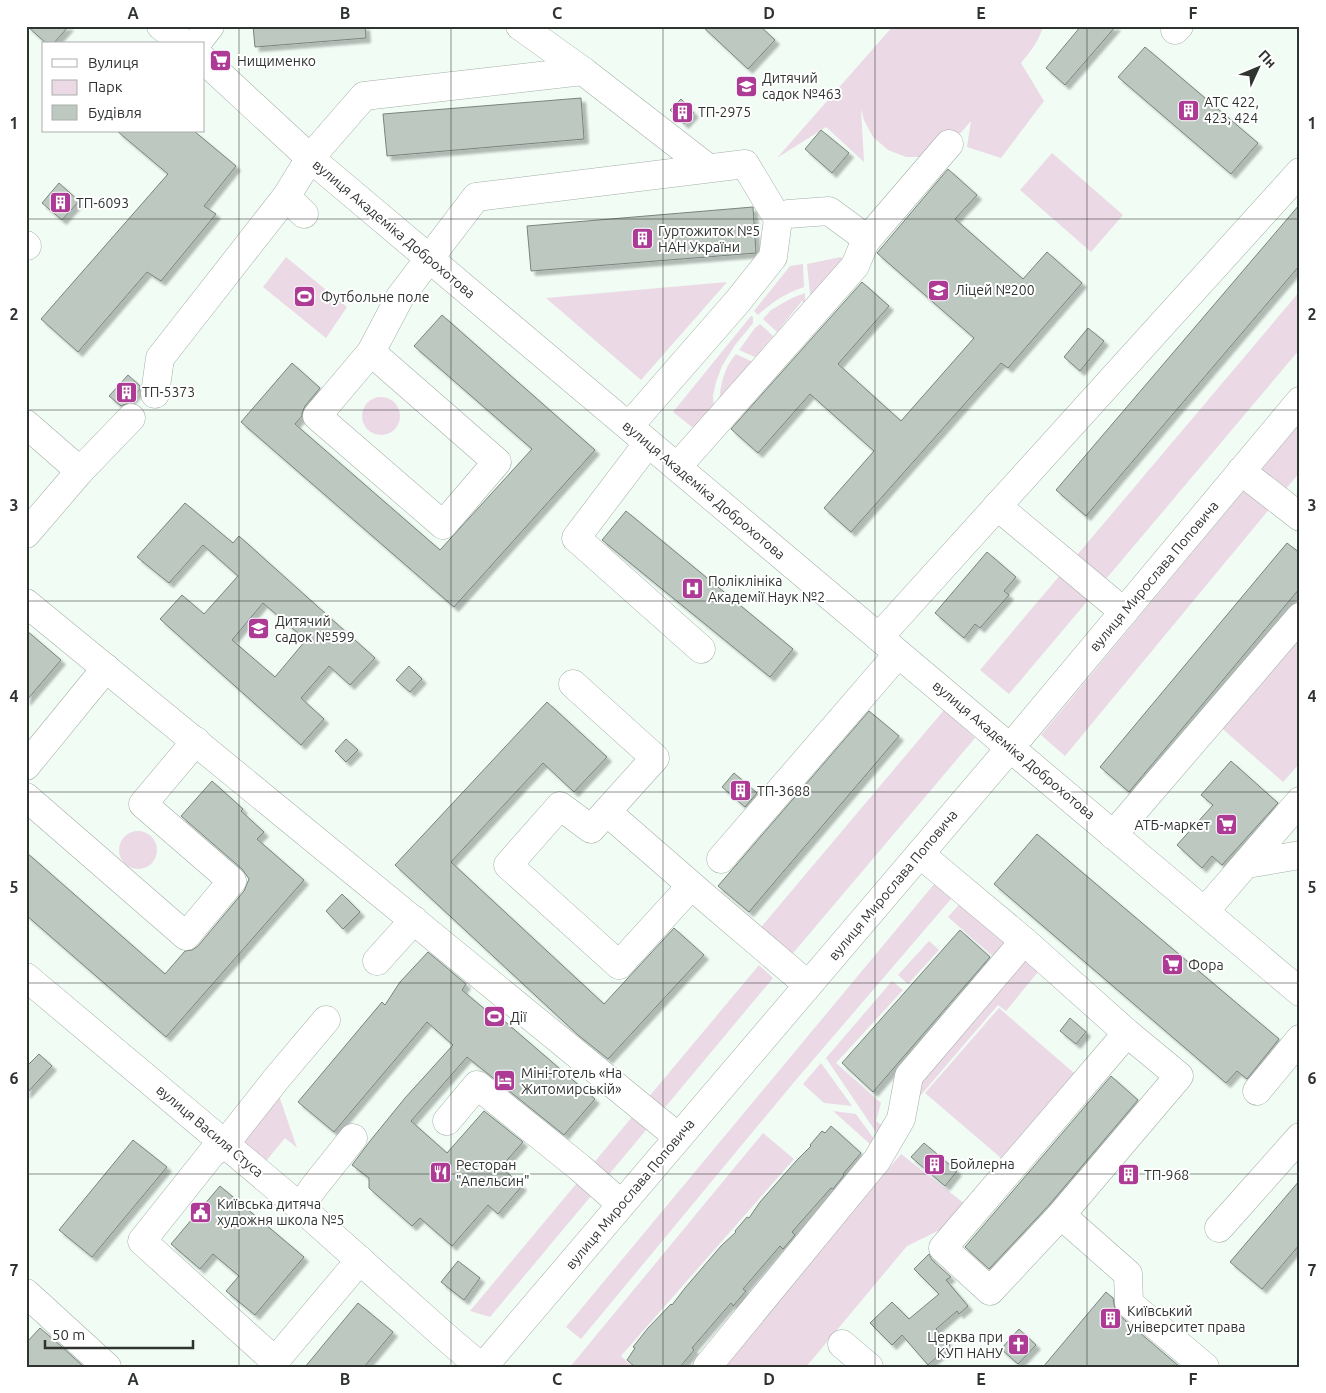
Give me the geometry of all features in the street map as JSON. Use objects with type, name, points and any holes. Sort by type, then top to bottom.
[{"type":"street","points":[[162,26],[182,42]]},
{"type":"street","points":[[198,42],[210,26]]},
{"type":"street","points":[[520,26],[583,71],[708,168]]},
{"type":"street","name":"вулиця Академіка Доброхотова","points":[[205,61],[310,158],[1300,992]]},
{"type":"street","points":[[156,394],[160,358],[295,206],[310,158],[364,96],[583,71]]},
{"type":"street","points":[[677,467],[855,266],[868,239],[949,144]]},
{"type":"street","points":[[371,352],[498,462],[442,525],[318,416],[371,352],[398,296],[430,259],[476,197],[745,164],[778,219],[773,257],[738,300],[638,435],[576,538],[701,649]]},
{"type":"street","points":[[721,859],[997,506],[1300,172]]},
{"type":"street","points":[[778,219],[788,214],[829,211],[868,239]]},
{"type":"street","name":"вулиця Мирослава Поповича","points":[[482,1367],[1010,748],[1300,401]]},
{"type":"street","points":[[26,534],[80,471],[131,418]]},
{"type":"street","points":[[26,424],[80,471]]},
{"type":"street","points":[[1241,471],[1300,517]]},
{"type":"street","points":[[997,506],[1124,612]]},
{"type":"street","points":[[26,603],[678,1137]]},
{"type":"street","points":[[1114,835],[1300,617]]},
{"type":"street","points":[[26,766],[106,668]]},
{"type":"street","points":[[573,684],[654,758],[591,829],[560,806],[508,865],[619,965],[691,886]]},
{"type":"street","points":[[26,796],[186,936],[232,881],[143,804],[196,741]]},
{"type":"street","points":[[1205,911],[1300,802]]},
{"type":"street","points":[[607,812],[808,985]]},
{"type":"street","points":[[920,854],[1024,941],[1127,1033],[1179,1076],[1061,1215],[990,1291],[943,1248],[1127,1033]]},
{"type":"street","points":[[1246,864],[1300,855]]},
{"type":"street","points":[[377,961],[414,920]]},
{"type":"street","points":[[706,1367],[877,1160],[901,1119],[909,1076],[1024,941]]},
{"type":"street","name":"вулиця Василя Стуса","points":[[30,989],[225,1144],[482,1367]]},
{"type":"street","points":[[326,1020],[276,1078],[225,1144],[212,1153],[142,1241],[275,1361],[360,1260]]},
{"type":"street","points":[[1257,1091],[1300,1039]]},
{"type":"street","points":[[447,1121],[477,1085],[580,1167],[621,1204]]},
{"type":"street","points":[[300,1208],[314,1186],[353,1138]]},
{"type":"street","points":[[1219,1228],[1300,1138]]},
{"type":"street","points":[[1061,1215],[1128,1274],[1129,1303],[1205,1367]]},
{"type":"street","points":[[26,1293],[107,1367]]},
{"type":"street","points":[[842,1344],[869,1367]]},
{"type":"green space","points":[[893,26],[1043,26],[1034,46],[1021,63],[1044,101],[1001,158],[967,147],[971,121],[945,151],[926,157],[906,157],[888,150],[873,137],[864,120],[861,109],[864,162],[826,127],[777,158]]},
{"type":"green space","points":[[1052,153],[1123,215],[1091,252],[1020,190]]},
{"type":"green space","name":"Футбольне поле","points":[[286,257],[347,307],[326,338],[263,287]]},
{"type":"green space","points":[[841,257],[844,261],[811,304],[807,264]]},
{"type":"green space","points":[[803,264],[804,287],[779,298],[758,315],[754,311],[790,266]]},
{"type":"green space","points":[[727,282],[641,380],[546,298]]},
{"type":"green space","points":[[1300,291],[1300,349],[1009,694],[980,670]]},
{"type":"green space","points":[[805,293],[805,303],[802,301],[777,332],[763,319],[771,310]]},
{"type":"green space","points":[[751,316],[753,317],[753,323],[735,345],[722,366],[713,396],[714,410],[702,435],[673,412]]},
{"type":"green space","points":[[760,324],[773,336],[755,357],[739,350],[755,328]]},
{"type":"green space","points":[[736,354],[753,362],[719,403],[723,377],[728,365]]},
{"type":"green space","points":[[381,397],[394,403],[400,416],[394,429],[381,435],[368,429],[362,416],[368,403]]},
{"type":"green space","points":[[1300,423],[1300,472],[1065,756],[1041,735]]},
{"type":"green space","points":[[1300,627],[1300,763],[1283,782],[1217,724]]},
{"type":"green space","points":[[944,710],[975,738],[789,958],[757,932]]},
{"type":"green space","points":[[138,831],[151,837],[157,850],[151,863],[138,869],[125,863],[119,850],[125,837]]},
{"type":"green space","points":[[940,877],[957,892],[795,1081],[581,1339],[566,1327]]},
{"type":"green space","points":[[965,898],[1013,937],[995,958],[948,917]]},
{"type":"green space","points":[[929,941],[939,950],[908,984],[898,975]]},
{"type":"green space","points":[[1019,955],[1038,972],[1006,1011],[998,1005],[920,1096],[917,1085]]},
{"type":"green space","points":[[759,965],[773,978],[490,1317],[470,1311]]},
{"type":"green space","points":[[892,981],[903,990],[836,1063],[881,1103],[876,1121],[884,1127],[878,1135],[826,1058]]},
{"type":"green space","points":[[999,1008],[1074,1073],[1001,1158],[925,1093]]},
{"type":"green space","points":[[821,1063],[852,1106],[824,1103],[803,1084]]},
{"type":"green space","points":[[275,1084],[297,1148],[285,1138],[262,1166],[236,1144]]},
{"type":"green space","points":[[833,1111],[856,1114],[874,1139],[870,1144]]},
{"type":"green space","points":[[763,1133],[794,1159],[621,1356],[633,1367],[570,1367]]},
{"type":"green space","points":[[901,1154],[965,1204],[946,1227],[907,1246],[806,1367],[722,1367]]},
{"type":"building","points":[[27,26],[69,26],[55,42],[45,42]]},
{"type":"building","points":[[253,26],[365,26],[366,38],[255,47]]},
{"type":"building","points":[[702,26],[760,26],[775,40],[748,69]]},
{"type":"building","points":[[1081,26],[1116,26],[1065,85],[1046,68]]},
{"type":"building","name":"АТС 422, 423, 424","points":[[1145,47],[1258,143],[1231,174],[1118,77]]},
{"type":"building","points":[[581,98],[584,139],[387,156],[383,114]]},
{"type":"building","name":"ТП-2975","points":[[681,99],[694,113],[684,124],[670,110]]},
{"type":"building","points":[[821,130],[849,153],[832,173],[805,149]]},
{"type":"building","points":[[118,132],[195,132],[236,166],[204,206],[216,214],[161,281],[147,272],[78,352],[41,319],[168,174]]},
{"type":"building","points":[[948,169],[977,195],[955,219],[1023,279],[1047,252],[1082,283],[1008,368],[1001,363],[851,532],[824,508],[874,451],[810,394],[758,453],[731,429],[862,282],[889,306],[838,364],[901,421],[974,338],[877,253]]},
{"type":"building","name":"ТП-6093","points":[[59,183],[79,201],[62,220],[42,203]]},
{"type":"building","points":[[1300,204],[1300,265],[1086,516],[1056,490]]},
{"type":"building","name":"Гуртожиток №5 НАН України","points":[[753,207],[756,253],[531,271],[527,226]]},
{"type":"building","points":[[442,315],[595,450],[454,607],[241,422],[292,363],[320,388],[305,406],[302,416],[295,424],[440,550],[532,449],[414,346]]},
{"type":"building","points":[[1088,328],[1104,341],[1080,371],[1064,357]]},
{"type":"building","name":"ТП-5373","points":[[128,375],[140,386],[140,389],[128,403],[121,406],[109,396]]},
{"type":"building","points":[[185,503],[233,543],[239,536],[375,658],[350,685],[329,666],[301,698],[324,719],[301,745],[160,619],[182,595],[204,614],[238,576],[203,545],[169,583],[137,557]],"holes":[[[263,603],[306,640],[275,677],[232,640]]]},
{"type":"building","name":"Поліклініка Академії Наук №2","points":[[626,511],[793,649],[770,677],[602,540]]},
{"type":"building","points":[[1287,543],[1300,553],[1300,588],[1129,792],[1100,767]]},
{"type":"building","points":[[987,552],[1016,577],[1004,591],[1009,595],[980,628],[975,624],[964,638],[935,613]]},
{"type":"building","points":[[26,630],[61,660],[26,701]]},
{"type":"building","points":[[409,666],[422,679],[410,692],[396,680]]},
{"type":"building","points":[[547,702],[607,757],[574,792],[543,763],[451,862],[604,1004],[674,928],[704,955],[608,1059],[578,1035],[395,865]]},
{"type":"building","points":[[869,711],[899,736],[749,912],[718,886]]},
{"type":"building","points":[[346,739],[358,750],[346,762],[335,751]]},
{"type":"building","name":"АТБ-маркет","points":[[1231,761],[1278,803],[1222,865],[1212,856],[1202,868],[1177,845],[1213,805],[1201,795]]},
{"type":"building","name":"ТП-3688","points":[[734,773],[757,793],[745,807],[722,787]]},
{"type":"building","points":[[212,781],[243,809],[241,811],[264,832],[257,839],[304,880],[166,1037],[26,915],[26,852],[165,974],[185,951],[192,950],[198,946],[244,891],[249,879],[242,869],[181,816]]},
{"type":"building","points":[[1037,834],[1279,1039],[1247,1079],[1237,1071],[1226,1083],[994,884]]},
{"type":"building","points":[[342,894],[360,912],[343,929],[326,911]]},
{"type":"building","points":[[960,930],[990,957],[873,1092],[842,1063]]},
{"type":"building","points":[[428,952],[466,984],[462,990],[500,1022],[502,1019],[595,1099],[564,1135],[467,1057],[411,1121],[447,1153],[484,1111],[523,1142],[501,1167],[522,1186],[498,1214],[488,1205],[452,1246],[420,1218],[412,1226],[369,1188],[369,1178],[352,1165],[405,1098],[453,1045],[427,1022],[334,1132],[298,1102],[382,1002],[385,1005],[400,982]]},
{"type":"building","points":[[1070,1018],[1086,1032],[1076,1044],[1060,1031]]},
{"type":"building","points":[[39,1054],[52,1066],[26,1094],[26,1067]]},
{"type":"building","points":[[1111,1076],[1138,1100],[1049,1205],[989,1269],[965,1247]]},
{"type":"building","points":[[831,1126],[861,1153],[833,1189],[831,1188],[792,1232],[795,1235],[783,1249],[780,1246],[743,1289],[746,1291],[733,1306],[731,1303],[692,1348],[694,1350],[680,1367],[635,1367],[627,1360],[635,1348],[633,1347],[648,1328],[672,1305],[747,1217],[749,1218],[760,1202],[811,1146],[822,1131],[825,1133]]},
{"type":"building","points":[[133,1140],[167,1167],[92,1257],[59,1230]]},
{"type":"building","name":"Бойлерна","points":[[924,1143],[957,1171],[945,1186],[911,1157]]},
{"type":"building","points":[[1300,1180],[1300,1244],[1262,1289],[1230,1262]]},
{"type":"building","points":[[220,1186],[304,1257],[255,1315],[226,1291],[239,1276],[213,1254],[200,1269],[171,1244]]},
{"type":"building","points":[[929,1254],[932,1260],[951,1277],[946,1280],[968,1306],[959,1314],[957,1311],[936,1329],[950,1345],[928,1365],[902,1335],[892,1345],[870,1323],[892,1302],[909,1319],[939,1294],[914,1269]]},
{"type":"building","points":[[458,1261],[480,1278],[464,1300],[441,1282]]},
{"type":"building","name":"Київський університет права","points":[[1106,1292],[1113,1298],[1115,1309],[1119,1315],[1180,1367],[1043,1367]]},
{"type":"building","points":[[358,1303],[393,1332],[364,1367],[305,1367]]},
{"type":"building","points":[[40,1328],[84,1367],[26,1367],[26,1343]]},
{"type":"building","points":[[1019,1329],[1036,1345],[1018,1364],[1001,1349]]},
{"type":"place","name":"Нищименко","points":[[221,61]]},
{"type":"place","name":"Дитячий садок №463","points":[[746,86]]},
{"type":"place","name":"АТС 422, 423, 424","points":[[1188,110]]},
{"type":"place","name":"ТП-2975","points":[[682,112]]},
{"type":"place","name":"ТП-6093","points":[[60,203]]},
{"type":"place","name":"Гуртожиток №5 НАН України","points":[[642,239]]},
{"type":"place","name":"Ліцей №200","points":[[939,290]]},
{"type":"place","name":"Футбольне поле","points":[[305,297]]},
{"type":"place","name":"ТП-5373","points":[[126,392]]},
{"type":"place","name":"Поліклініка Академії Наук №2","points":[[692,589]]},
{"type":"place","name":"Дитячий садок №599","points":[[259,629]]},
{"type":"place","name":"ТП-3688","points":[[741,791]]},
{"type":"place","name":"АТБ-маркет","points":[[1226,825]]},
{"type":"place","name":"Фора","points":[[1172,965]]},
{"type":"place","name":"Дії","points":[[494,1017]]},
{"type":"place","name":"Міні-готель «На Житомирській»","points":[[505,1081]]},
{"type":"place","name":"Бойлерна","points":[[934,1164]]},
{"type":"place","name":"Ресторан \"Апельсин\"","points":[[440,1173]]},
{"type":"place","name":"ТП-968","points":[[1128,1175]]},
{"type":"place","name":"Київська дитяча художня школа №5","points":[[201,1212]]},
{"type":"place","name":"Київський університет права","points":[[1111,1319]]},
{"type":"place","name":"Церква при КУП НАНУ","points":[[1019,1345]]}]
